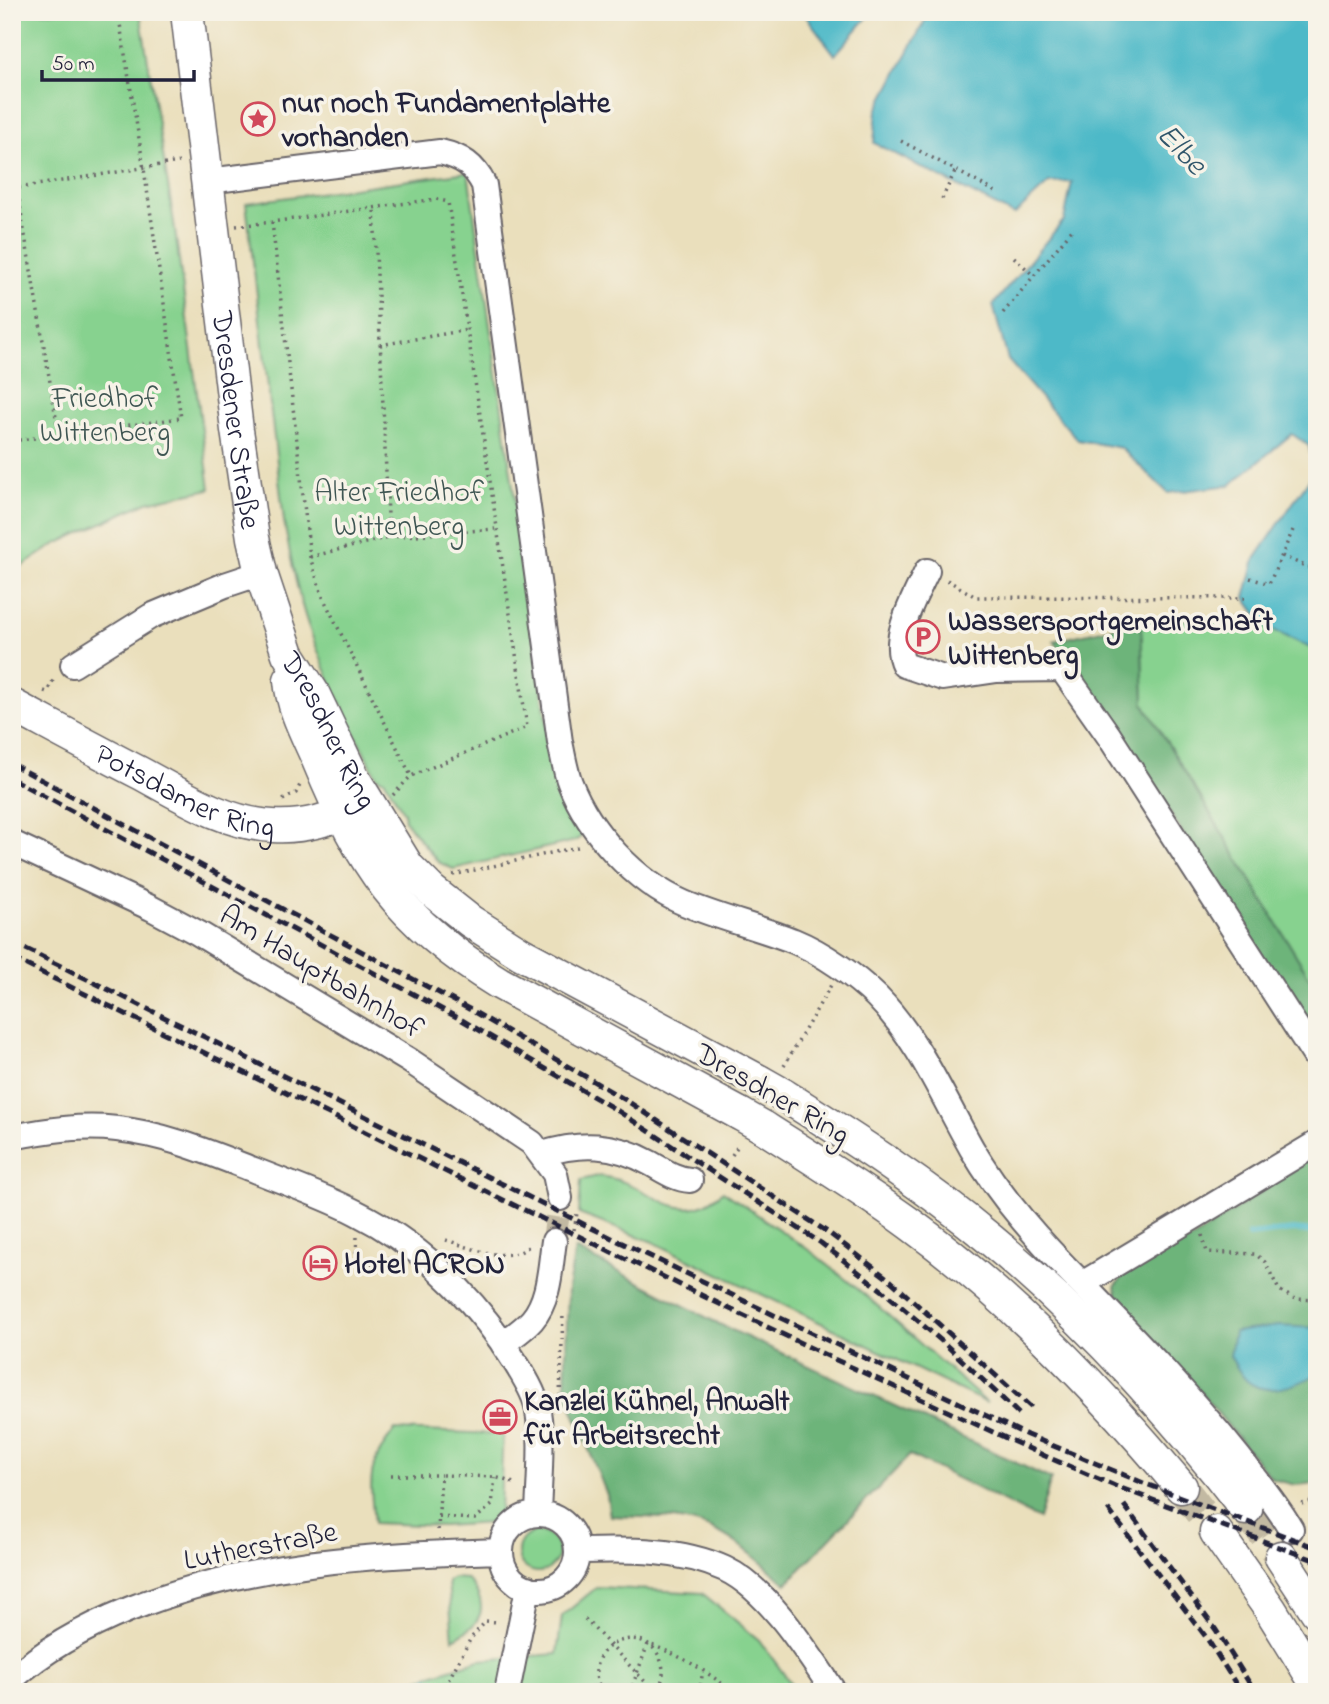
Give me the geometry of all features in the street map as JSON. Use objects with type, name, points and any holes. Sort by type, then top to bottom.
[{"type":"main road","name":"Dresdener Straße","points":[[187,12],[245,499],[261,573],[288,654]]},
{"type":"main road","name":"Dresdner Ring","points":[[288,654],[313,693],[364,806],[408,867],[432,891],[470,921],[522,954],[774,1082],[932,1194],[990,1240],[1080,1320],[1149,1391],[1246,1509]]},
{"type":"main road","name":"Potsdamer Ring","points":[[12,705],[169,789],[231,818],[248,823],[283,827],[322,822],[364,806]]},
{"type":"main road","name":"Dresdner Ring","points":[[364,806],[366,860],[382,884],[418,924],[460,959],[524,998],[749,1125],[912,1225],[998,1296],[1089,1383],[1181,1488]]},
{"type":"main road","points":[[1216,1532],[1270,1609],[1317,1685]]},
{"type":"main road","points":[[1286,1543],[1317,1612]]},
{"type":"street","points":[[206,170],[440,152],[466,161],[477,170],[484,185],[560,741],[570,782],[584,812],[625,863],[661,892],[684,903],[796,942],[841,968],[877,998],[905,1031],[974,1151],[1007,1201],[1043,1245],[1166,1371],[1215,1428],[1278,1506],[1286,1543]]},
{"type":"street","points":[[927,571],[899,637],[899,656],[904,665],[943,678],[997,670],[1062,669],[1109,736],[1317,1059]]},
{"type":"street","points":[[72,665],[151,616],[261,573]]},
{"type":"street","name":"Am Hauptbahnhof","points":[[12,843],[151,908],[269,974],[410,1061],[532,1143],[555,1174],[561,1198]]},
{"type":"street","points":[[12,1137],[83,1127],[148,1134],[229,1160],[341,1204],[383,1227],[424,1256],[460,1291],[503,1344],[531,1390],[538,1412],[538,1513]]},
{"type":"street","points":[[1082,1284],[1317,1143]]},
{"type":"street","points":[[542,1154],[566,1147],[591,1145],[615,1148],[633,1154],[680,1179],[690,1180]]},
{"type":"street","points":[[503,1344],[534,1318],[540,1308],[545,1295],[543,1242]]},
{"type":"street","points":[[538,1513],[553,1516],[565,1524],[574,1536],[577,1551],[572,1571],[562,1582],[550,1588],[528,1588],[516,1582],[507,1573],[501,1550],[505,1534],[513,1523],[538,1513]]},
{"type":"street","name":"Lutherstraße","points":[[12,1679],[64,1641],[108,1618],[200,1584],[309,1563],[501,1550]]},
{"type":"street","points":[[577,1551],[667,1553],[708,1562],[727,1570],[744,1581],[764,1600],[834,1692]]},
{"type":"street","points":[[507,1692],[528,1588]]},
{"type":"path","points":[[12,441],[181,418],[118,12]]},
{"type":"path","points":[[901,141],[996,192]]},
{"type":"path","points":[[12,159],[59,435]]},
{"type":"path","points":[[15,188],[144,169],[206,170]]},
{"type":"path","points":[[942,199],[956,169]]},
{"type":"path","points":[[214,228],[436,199],[448,202],[527,727],[411,776],[364,806]]},
{"type":"path","points":[[374,208],[389,537]]},
{"type":"path","points":[[272,222],[310,557],[322,595],[411,776]]},
{"type":"path","points":[[1003,313],[1072,230]]},
{"type":"path","points":[[1014,257],[1034,276]]},
{"type":"path","points":[[380,345],[467,330]]},
{"type":"path","points":[[310,557],[389,537],[496,529]]},
{"type":"path","points":[[1250,578],[1269,584],[1293,530]]},
{"type":"path","points":[[1282,556],[1317,571]]},
{"type":"path","points":[[927,571],[976,597],[1245,598]]},
{"type":"path","points":[[38,688],[47,692],[58,671],[72,665]]},
{"type":"path","points":[[446,877],[580,847],[604,838]]},
{"type":"path","points":[[774,1082],[841,968]]},
{"type":"path","points":[[733,1155],[749,1125]]},
{"type":"path","points":[[1197,1217],[1207,1251],[1255,1254],[1265,1262],[1279,1290],[1295,1299],[1317,1300]]},
{"type":"path","points":[[446,1240],[510,1256],[543,1242]]},
{"type":"path","points":[[372,1269],[373,1264],[392,1258]]},
{"type":"path","points":[[391,1475],[495,1477],[517,1484]]},
{"type":"path","points":[[438,1530],[441,1475]]},
{"type":"path","points":[[439,1517],[475,1519],[492,1505],[495,1477]]},
{"type":"path","points":[[585,1619],[656,1692],[663,1676],[662,1665],[659,1654],[648,1644]]},
{"type":"path","points":[[442,1692],[471,1638],[486,1621],[497,1622]]},
{"type":"path","points":[[602,1692],[596,1671],[602,1653],[609,1645],[624,1639],[665,1650],[703,1671],[733,1692]]},
{"type":"path","points":[[630,1692],[648,1644]]},
{"type":"path","points":[[699,1692],[703,1671]]},
{"type":"green space","name":"Friedhof Wittenberg","points":[[12,12],[140,12],[174,223],[210,489],[147,502],[56,544],[12,573]]},
{"type":"green space","name":"Alter Friedhof Wittenberg","points":[[468,172],[550,746],[582,836],[575,841],[453,869],[438,862],[405,821],[404,813],[385,780],[377,777],[331,683],[304,612],[284,521],[246,203]]},
{"type":"green space","points":[[1259,618],[1265,626],[1317,651],[1317,990],[1144,704],[1141,621]]},
{"type":"green space","points":[[1141,621],[1144,704],[1317,990],[1317,1042],[1116,729],[1054,641]]},
{"type":"green space","points":[[1317,1153],[1317,1483],[1295,1485],[1272,1479],[1202,1394],[1119,1304],[1115,1286],[1124,1275],[1194,1238]]},
{"type":"green space","points":[[598,1176],[616,1179],[662,1201],[692,1208],[707,1203],[723,1191],[813,1253],[870,1299],[987,1403],[653,1242],[579,1214],[581,1180]]},
{"type":"green space","points":[[575,1249],[719,1324],[1051,1479],[1039,1519],[910,1455],[786,1584],[736,1543],[702,1525],[668,1518],[610,1516],[607,1495],[565,1390],[568,1288]]},
{"type":"green space","points":[[499,1423],[503,1423],[500,1514],[491,1523],[443,1526],[374,1523],[372,1474],[379,1454],[395,1430],[498,1434]]},
{"type":"green space","points":[[538,1532],[552,1538],[558,1552],[552,1566],[538,1572],[524,1566],[518,1552],[524,1538]]},
{"type":"green space","points":[[453,1578],[467,1579],[475,1588],[481,1605],[477,1620],[453,1639],[448,1581]]},
{"type":"green space","points":[[597,1587],[702,1593],[759,1640],[797,1692],[375,1692],[480,1660],[557,1654],[562,1616]]},
{"type":"water","points":[[803,12],[872,12],[835,55]]},
{"type":"water","name":"Elbe","points":[[917,12],[1317,12],[1317,651],[1265,626],[1245,598],[1255,559],[1314,472],[1309,446],[1292,434],[1230,485],[1168,493],[1121,448],[1078,440],[1008,360],[993,305],[1064,220],[1072,182],[1049,183],[1014,215],[874,143],[877,110],[927,17]]},
{"type":"water","points":[[1278,1326],[1317,1328],[1317,1374],[1282,1388],[1262,1388],[1244,1378],[1230,1356],[1234,1332]]},
{"type":"waterway","points":[[1249,1235],[1293,1230],[1317,1232]]},
{"type":"waterway","points":[[418,1692],[428,1680]]},
{"type":"tunnel","points":[[554,1241],[560,1198]]},
{"type":"tunnel","points":[[1181,1487],[1216,1532]]},
{"type":"tunnel","points":[[1246,1509],[1281,1557]]},
{"type":"railway","points":[[12,764],[469,1009],[624,1099],[829,1233],[891,1281],[1033,1409]]},
{"type":"railway","points":[[12,779],[462,1020],[618,1111],[821,1243],[945,1344],[1022,1417]]},
{"type":"railway","points":[[12,942],[616,1240],[1027,1435],[1146,1484],[1317,1548]]},
{"type":"railway","points":[[12,958],[834,1359],[1115,1486],[1317,1561]]},
{"type":"railway","points":[[1124,1505],[1216,1630],[1255,1692]]},
{"type":"railway","points":[[1108,1509],[1206,1637],[1241,1692]]},
{"type":"place","name":"nur noch Fundamentplatte vorhanden","points":[[258,119]]},
{"type":"place","name":"Wassersportgemeinschaft Wittenberg","points":[[923,637]]},
{"type":"place","name":"Hotel ACRON","points":[[320,1263]]},
{"type":"place","name":"Kanzlei Kühnel, Anwalt für Arbeitsrecht","points":[[500,1417]]}]
